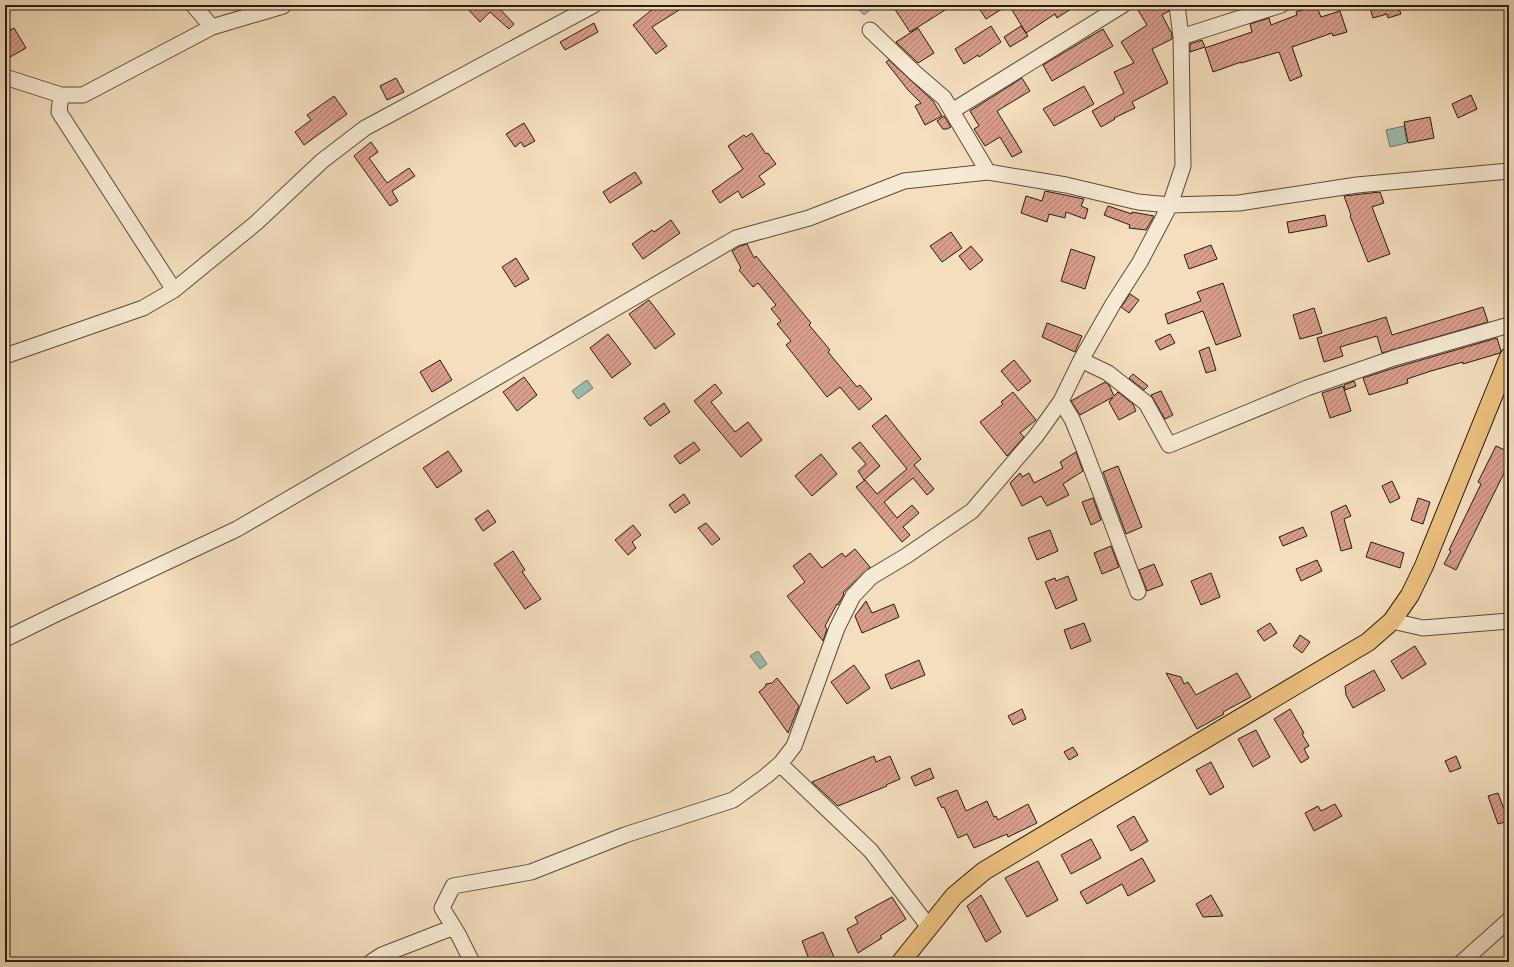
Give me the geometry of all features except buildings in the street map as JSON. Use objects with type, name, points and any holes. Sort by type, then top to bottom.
[{"type":"main road","points":[[901,962],[954,896],[984,871],[1368,642],[1392,621],[1410,595],[1424,566],[1509,357]]},
{"type":"street","points":[[193,5],[212,27]]},
{"type":"street","points":[[5,356],[143,308],[174,290],[256,224],[322,161],[365,128],[594,5]]},
{"type":"street","points":[[952,111],[1123,5]]},
{"type":"street","points":[[472,962],[454,927],[442,908],[454,886],[531,872],[625,835],[733,800],[766,776],[780,764],[794,746],[837,628],[853,596],[871,577],[906,556],[972,511],[1036,436],[1061,401],[1081,360],[1113,304],[1140,262],[1170,205],[1184,166],[1181,37],[1177,5]]},
{"type":"street","points":[[1181,37],[1281,5]]},
{"type":"street","points":[[5,77],[61,95],[83,94],[212,27],[283,6]]},
{"type":"street","points":[[870,30],[914,73],[944,98],[988,172]]},
{"type":"street","points":[[61,95],[58,112],[174,290]]},
{"type":"street","points":[[5,640],[56,614],[237,529],[736,238],[809,218],[904,181],[988,172],[1066,185],[1138,202],[1170,205],[1239,203],[1357,185],[1509,171]]},
{"type":"street","points":[[1081,360],[1108,373],[1146,403],[1169,445],[1307,388],[1394,358],[1509,324]]},
{"type":"street","points":[[1061,401],[1072,420],[1083,446],[1138,592]]},
{"type":"street","points":[[1392,621],[1423,628],[1509,621]]},
{"type":"street","points":[[780,764],[871,851],[929,927]]},
{"type":"street","points":[[1462,962],[1509,920]]},
{"type":"street","points":[[371,962],[382,955],[454,927]]},
{"type":"shaded area","points":[[854,5],[866,5],[870,10],[864,15]]},
{"type":"shaded area","points":[[1404,126],[1407,143],[1390,147],[1386,130]]},
{"type":"shaded area","points":[[587,380],[593,388],[578,399],[572,391]]},
{"type":"shaded area","points":[[758,651],[767,664],[760,669],[750,656]]}]
